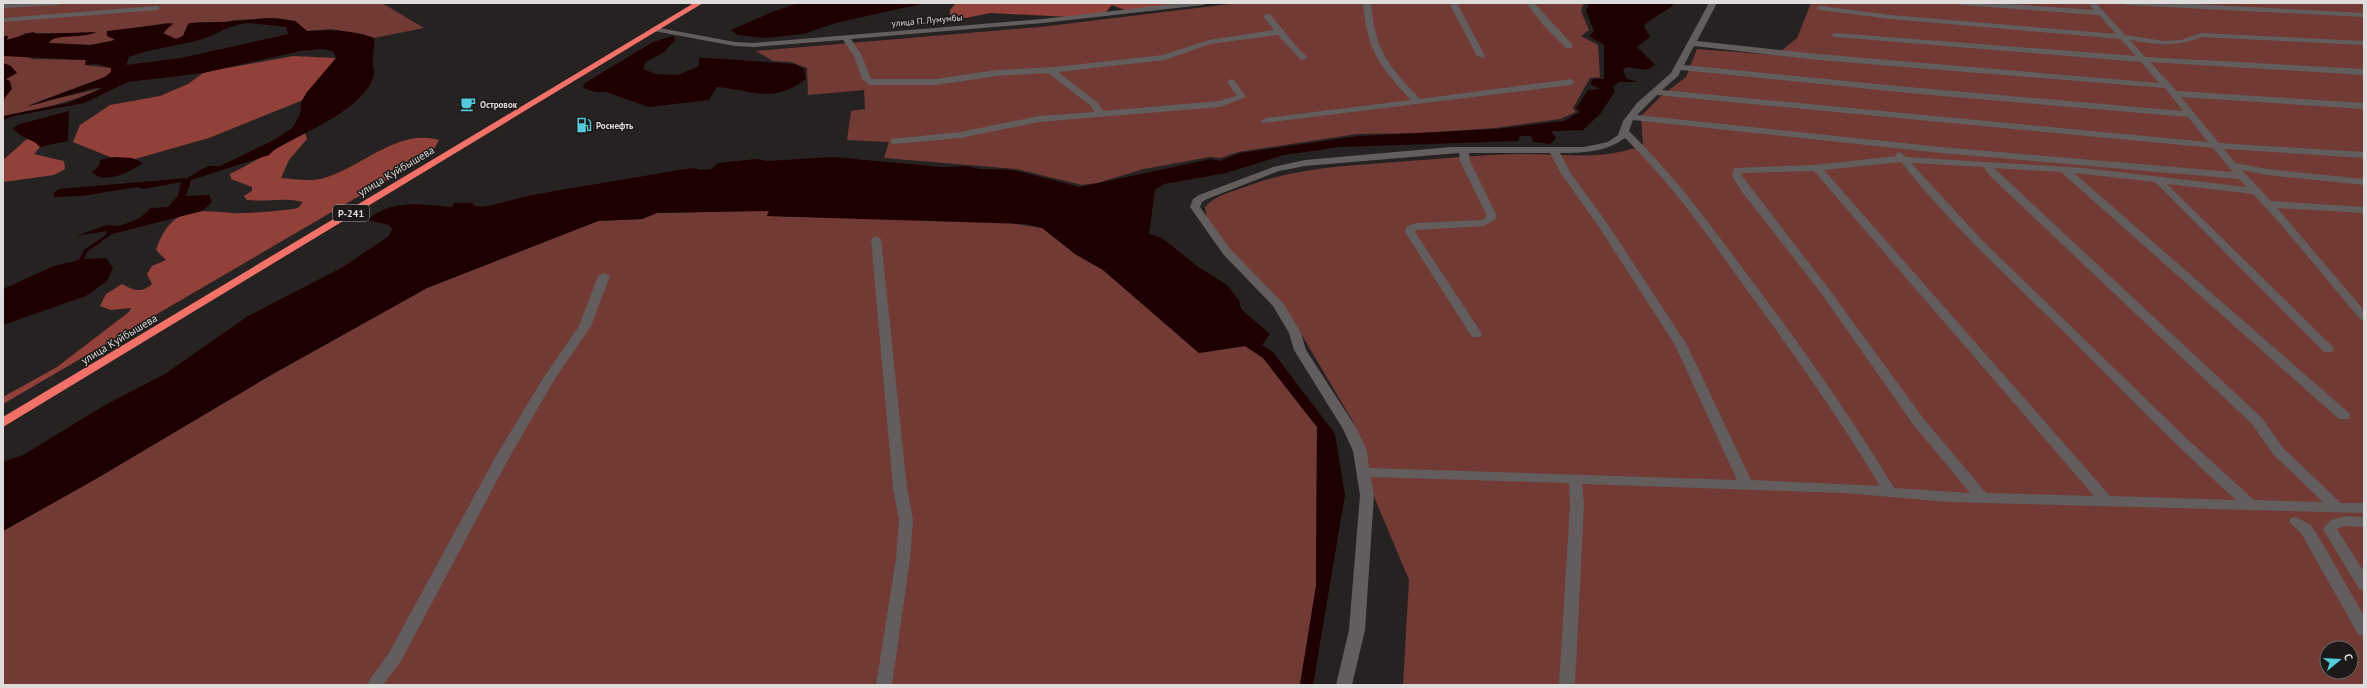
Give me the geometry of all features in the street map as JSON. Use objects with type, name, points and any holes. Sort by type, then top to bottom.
[{"type":"highway","name":"улица Куйбышева","points":[[3,423],[699,3]]},
{"type":"street","points":[[3,6],[59,3]]},
{"type":"street","points":[[122,10],[128,3]]},
{"type":"street","name":"улица П. Лумумбы","points":[[654,29],[735,44],[753,45],[1043,21],[1203,3]]},
{"type":"street","points":[[1367,3],[1372,42],[1376,53],[1387,69],[1417,101]]},
{"type":"street","points":[[1453,3],[1482,56]]},
{"type":"street","points":[[1530,3],[1546,24],[1569,46]]},
{"type":"street","points":[[1344,685],[1357,630],[1367,495],[1365,472],[1360,451],[1350,429],[1300,350],[1288,320],[1270,294],[1227,252],[1212,234],[1196,207],[1197,201],[1203,197],[1288,165],[1395,154],[1466,150],[1554,151],[1602,147],[1618,140],[1624,132],[1631,117],[1640,105],[1674,74],[1713,3]]},
{"type":"street","points":[[1961,3],[2101,13]]},
{"type":"street","points":[[2092,3],[2171,90],[2232,165],[2268,204],[2364,317]]},
{"type":"street","points":[[2127,3],[2364,15]]},
{"type":"street","points":[[3,20],[156,8]]},
{"type":"street","points":[[1820,8],[1891,17],[2124,37],[2164,44],[2182,42],[2201,35],[2364,43]]},
{"type":"street","points":[[1267,16],[1304,58]]},
{"type":"street","points":[[846,37],[858,56],[866,78],[877,83],[925,83],[997,73],[1051,70],[1165,57],[1190,47],[1209,42],[1242,36],[1280,32]]},
{"type":"street","points":[[1835,35],[2144,60],[2364,72]]},
{"type":"street","points":[[1690,43],[1818,58],[2364,106]]},
{"type":"street","points":[[1678,67],[1903,90],[2190,114]]},
{"type":"street","points":[[1051,70],[1095,105],[1100,114]]},
{"type":"street","points":[[894,141],[960,135],[1039,119],[1199,107],[1240,99],[1242,94],[1231,82]]},
{"type":"street","points":[[1266,121],[1571,82]]},
{"type":"street","points":[[1656,92],[1912,118],[2215,145],[2364,155]]},
{"type":"street","points":[[1631,117],[1892,145],[2242,176]]},
{"type":"street","points":[[1624,132],[1669,176],[1729,256],[1787,336],[1869,456],[1890,492]]},
{"type":"street","points":[[1892,145],[1913,174],[1987,250],[2166,429],[2252,506]]},
{"type":"street","points":[[1466,150],[1464,153],[1465,161],[1491,214],[1491,219],[1484,223],[1417,226],[1411,228],[1410,232],[1476,334]]},
{"type":"street","points":[[1554,151],[1565,172],[1604,226],[1681,345],[1746,485]]},
{"type":"street","points":[[1982,498],[1918,421],[1825,291],[1774,228],[1737,176],[1737,170],[1817,168],[1878,160],[1904,160],[2064,170],[2256,191]]},
{"type":"street","points":[[2232,165],[2267,172],[2364,182]]},
{"type":"street","points":[[1988,166],[1992,173],[2140,314],[2256,421],[2278,451],[2338,508]]},
{"type":"street","points":[[1817,168],[2107,502]]},
{"type":"street","points":[[2064,170],[2344,416]]},
{"type":"street","points":[[2157,179],[2328,349]]},
{"type":"street","points":[[2268,204],[2364,210]]},
{"type":"street","points":[[876,239],[900,488],[906,520],[898,603],[884,685]]},
{"type":"street","points":[[374,685],[395,657],[503,456],[550,377],[585,326],[604,276]]},
{"type":"street","points":[[1365,472],[1746,485],[1890,492],[1917,496],[2364,508]]},
{"type":"street","points":[[1567,685],[1576,551],[1577,504],[1575,478]]},
{"type":"street","points":[[2296,522],[2306,529],[2314,541],[2364,630]]},
{"type":"street","points":[[2364,522],[2337,522],[2332,525],[2330,529],[2364,585]]},
{"type":"shaded area","points":[[3,3],[382,3],[424,28],[374,38],[362,34],[331,29],[307,31],[295,21],[277,18],[235,20],[225,22],[199,22],[187,25],[183,36],[176,39],[163,35],[167,28],[173,25],[168,23],[136,28],[107,43],[90,45],[48,43],[55,37],[94,33],[25,33],[18,37],[6,40],[8,36],[3,36]]},
{"type":"shaded area","points":[[799,3],[925,3],[836,23],[803,34],[764,38],[737,35],[731,30],[772,12]]},
{"type":"shaded area","points":[[956,3],[1193,3],[1125,10],[1112,5],[1105,13],[1070,17],[990,13],[966,18],[953,17],[950,14],[950,10]]},
{"type":"shaded area","points":[[1238,3],[1584,3],[1581,11],[1589,30],[1581,36],[1598,45],[1600,77],[1590,78],[1573,108],[1576,112],[1560,119],[1495,128],[1421,133],[1357,134],[1238,152],[1221,158],[1210,157],[1144,169],[1097,183],[1082,185],[1016,169],[884,158],[889,142],[847,140],[851,111],[865,109],[864,90],[808,95],[807,68],[791,62],[773,61],[756,51],[1040,27]]},
{"type":"shaded area","points":[[1589,3],[1675,3],[1644,26],[1650,37],[1637,47],[1655,65],[1646,70],[1628,67],[1623,69],[1626,78],[1637,82],[1619,82],[1613,87],[1615,91],[1601,113],[1583,130],[1551,131],[1556,138],[1550,144],[1533,142],[1531,136],[1520,136],[1518,141],[1340,147],[1284,155],[1226,173],[1164,184],[1155,190],[1149,234],[1162,238],[1197,266],[1227,285],[1239,300],[1241,309],[1270,334],[1262,345],[1273,352],[1335,434],[1345,495],[1313,685],[1300,685],[1316,586],[1317,427],[1263,358],[1245,346],[1199,353],[1103,270],[1075,254],[1042,228],[1025,224],[767,216],[769,211],[657,213],[642,219],[598,221],[427,288],[271,375],[94,480],[3,531],[3,462],[25,454],[105,405],[165,374],[248,316],[343,267],[389,236],[392,229],[389,225],[367,220],[387,208],[408,204],[452,207],[454,203],[472,203],[474,206],[479,207],[527,196],[672,171],[694,168],[700,170],[711,169],[718,163],[756,159],[767,161],[833,157],[942,167],[965,166],[980,169],[1013,170],[1080,187],[1211,159],[1220,161],[1240,153],[1359,136],[1496,129],[1564,121],[1580,112],[1576,108],[1588,90],[1600,89],[1590,84],[1593,79],[1604,79],[1604,45],[1589,36],[1594,31],[1586,11]]},
{"type":"shaded area","points":[[1811,3],[2364,3],[2364,685],[1403,685],[1409,580],[1375,499],[1355,425],[1293,320],[1208,225],[1205,207],[1222,195],[1261,181],[1318,169],[1487,155],[1534,154],[1581,156],[1627,150],[1643,145],[1641,116],[1660,97],[1686,77],[1697,49],[1776,55],[1797,38]]},
{"type":"shaded area","points":[[269,18],[295,21],[307,31],[341,31],[366,35],[374,38],[374,75],[369,87],[359,98],[332,119],[275,149],[269,155],[191,180],[186,196],[209,195],[212,202],[202,211],[112,234],[88,251],[84,259],[106,258],[113,268],[107,281],[86,296],[3,325],[3,289],[54,266],[79,260],[84,250],[106,235],[107,231],[76,236],[107,225],[120,226],[140,218],[151,208],[168,207],[178,196],[181,182],[144,189],[137,187],[82,196],[54,197],[54,193],[59,189],[187,178],[208,166],[220,166],[274,140],[292,128],[300,115],[301,102],[307,92],[336,58],[333,51],[322,49],[301,51],[203,73],[128,82],[84,103],[14,116],[3,120],[3,116],[68,103],[102,88],[94,88],[26,107],[105,77],[111,72],[111,68],[96,64],[85,65],[86,60],[3,56],[3,36],[8,36],[7,40],[33,32],[37,34],[96,32],[85,35],[56,38],[49,43],[90,45],[116,40],[107,36],[107,31],[173,23],[163,33],[176,39],[183,36],[189,23],[225,22]],"holes":[[[249,23],[286,27],[288,34],[181,58],[126,65],[129,57],[199,40],[242,24]]]},
{"type":"shaded area","points":[[673,36],[675,40],[664,52],[646,62],[643,69],[656,74],[678,75],[699,66],[699,58],[709,58],[795,64],[804,69],[806,79],[783,92],[772,94],[753,93],[717,87],[709,100],[649,107],[606,92],[596,92],[583,88],[585,83],[653,42]]},
{"type":"shaded area","points":[[23,55],[32,59],[86,60],[85,65],[111,68],[111,72],[105,77],[29,105],[103,88],[79,98],[3,116],[6,79],[11,66],[3,63],[3,56]]},
{"type":"shaded area","points":[[293,56],[336,58],[303,100],[209,138],[135,159],[110,157],[73,142],[80,125],[110,105],[160,96],[188,84],[203,73]]},
{"type":"shaded area","points":[[3,63],[11,66],[17,73],[6,79],[10,81],[12,89],[3,100]]},
{"type":"shaded area","points":[[69,111],[68,141],[40,147],[20,135],[13,128],[20,124]]},
{"type":"shaded area","points":[[305,133],[307,139],[289,160],[281,178],[308,180],[324,178],[352,166],[380,150],[409,139],[424,138],[439,140],[434,149],[419,161],[3,404],[3,397],[57,367],[129,312],[131,308],[111,310],[100,306],[106,294],[122,284],[130,288],[141,290],[152,284],[147,274],[152,266],[166,260],[156,250],[168,226],[176,219],[194,212],[205,211],[246,213],[298,208],[303,202],[289,200],[247,200],[244,196],[252,191],[252,187],[231,179],[230,174]]},
{"type":"shaded area","points":[[27,139],[36,142],[40,147],[34,154],[64,161],[65,169],[54,175],[3,182],[3,160]]},
{"type":"shaded area","points":[[115,157],[132,158],[143,163],[118,176],[104,178],[97,176],[92,172],[99,166],[100,160]]},
{"type":"shaded area","points":[[769,211],[767,216],[1004,222],[1042,228],[1052,234],[1075,254],[1103,270],[1199,353],[1245,346],[1263,358],[1317,427],[1316,586],[1300,685],[3,685],[3,531],[94,480],[271,375],[427,288],[598,221],[642,219],[657,213]]},
{"type":"place","name":"Островок","points":[[468,104]]},
{"type":"place","name":"Роснефть","points":[[584,125]]}]
